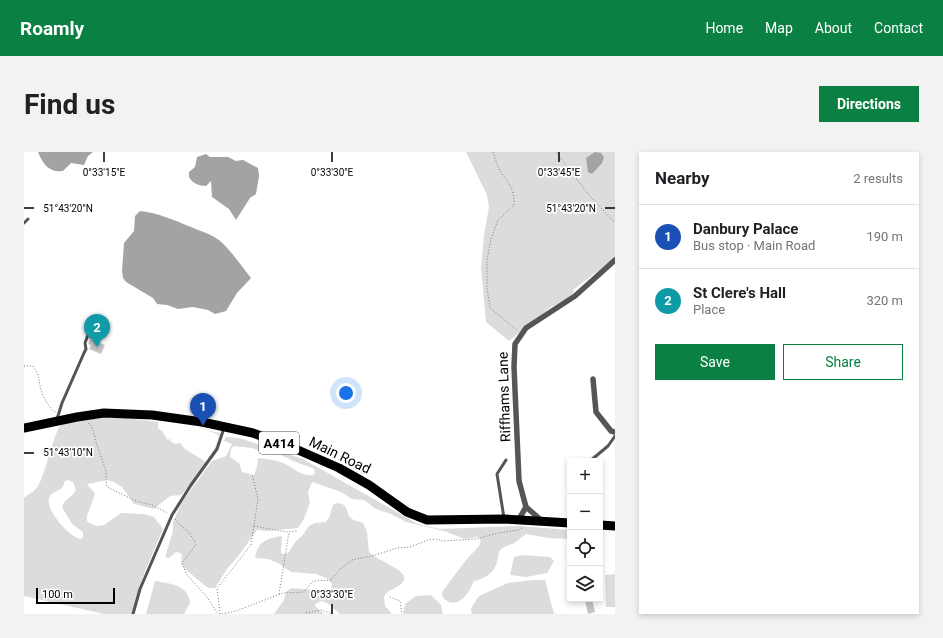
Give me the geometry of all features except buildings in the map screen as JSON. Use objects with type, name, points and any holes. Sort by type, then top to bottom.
[{"type":"main road","name":"Main Road","points":[[24,428],[58,417],[104,414],[152,415],[224,426],[253,433],[298,450],[339,468],[369,485],[407,512],[422,519],[438,521],[504,519],[523,520]]},
{"type":"main road","name":"A414","points":[[523,520],[567,523]]},
{"type":"main road","points":[[603,525],[615,526]]},
{"type":"street","name":"Riffhams Lane","points":[[526,507],[519,481],[514,367],[515,344],[526,328],[575,296],[615,260]]},
{"type":"street","points":[[593,379],[596,412],[611,431],[615,432]]},
{"type":"street","points":[[523,520],[526,507],[542,521]]},
{"type":"lane","points":[[24,223],[28,219]]},
{"type":"lane","points":[[58,417],[86,349],[85,344],[89,332]]},
{"type":"lane","points":[[133,614],[140,589],[172,515],[191,484],[217,449],[224,426]]},
{"type":"lane","points":[[594,458],[608,446],[615,436]]},
{"type":"lane","points":[[504,519],[497,474],[506,460]]},
{"type":"path","points":[[493,152],[498,167],[509,183],[514,196],[514,205],[498,220],[490,238],[487,260],[487,288],[490,308],[522,334]]},
{"type":"path","points":[[556,152],[589,195],[615,223]]},
{"type":"path","points":[[24,366],[33,366],[40,379],[41,391],[58,417]]},
{"type":"path","points":[[84,416],[92,427],[106,471],[108,487],[136,501],[152,505],[172,515],[181,526],[190,532],[196,544],[182,564],[187,575],[220,614]]},
{"type":"path","points":[[220,614],[216,588],[251,545],[258,499],[252,474]]},
{"type":"path","points":[[220,614],[236,611],[279,594],[304,592],[313,581],[331,580],[340,569],[352,560],[372,556],[397,548],[410,547],[428,540],[436,539],[444,541],[459,541],[518,530],[527,524],[523,520]]},
{"type":"path","points":[[254,526],[289,532],[297,531]]},
{"type":"path","points":[[279,594],[289,532]]},
{"type":"path","points":[[390,597],[400,601],[402,614]]},
{"type":"path","points":[[306,613],[321,610],[333,614]]},
{"type":"shaded area","points":[[38,152],[93,152],[88,156],[84,165],[71,163],[63,171],[54,171],[44,164]]},
{"type":"shaded area","points":[[466,152],[615,152],[615,258],[573,290],[574,292],[567,299],[551,307],[509,341],[486,322],[481,268],[484,235],[489,207],[487,195]]},
{"type":"shaded area","points":[[595,152],[601,153],[604,157],[602,163],[592,174],[588,172],[586,158]]},
{"type":"shaded area","points":[[206,154],[210,157],[228,157],[236,161],[243,160],[258,168],[259,176],[256,194],[250,198],[236,220],[229,209],[212,197],[211,181],[206,186],[196,184],[189,177],[189,172],[195,167],[197,157]]},
{"type":"shaded area","points":[[140,211],[166,217],[209,234],[219,240],[232,253],[251,278],[237,293],[226,311],[215,314],[208,310],[193,307],[178,309],[167,305],[157,304],[153,298],[126,282],[123,278],[122,271],[124,243],[134,231],[135,216]]},
{"type":"shaded area","points":[[119,417],[158,422],[158,428],[162,431],[168,441],[170,438],[171,442],[176,444],[180,443],[185,449],[206,462],[215,448],[219,436],[206,430],[220,433],[220,440],[213,455],[185,491],[181,495],[170,496],[154,509],[134,504],[122,487],[114,482],[108,480],[87,484],[95,494],[87,516],[87,521],[89,523],[97,526],[104,525],[121,513],[143,514],[154,517],[163,529],[141,581],[132,614],[104,614],[24,596],[24,498],[34,491],[41,480],[59,428],[61,425],[73,421]],"holes":[[[68,480],[73,482],[76,490],[62,507],[72,524],[83,532],[83,537],[81,539],[71,534],[59,523],[54,516],[49,503],[50,496],[62,488],[65,481]]]},
{"type":"shaded area","points":[[226,437],[239,438],[303,459],[418,524],[440,529],[519,526],[567,530],[567,539],[548,538],[526,534],[516,542],[500,550],[494,569],[485,577],[474,581],[468,593],[462,599],[454,603],[449,602],[444,598],[442,592],[466,560],[479,546],[481,540],[478,537],[465,539],[444,531],[406,522],[391,514],[376,509],[364,500],[352,499],[341,492],[312,482],[308,492],[310,502],[304,519],[298,528],[268,531],[257,530],[227,569],[215,588],[208,588],[184,568],[181,563],[182,555],[180,553],[176,552],[169,558],[165,557],[173,531],[173,522],[182,502],[212,461],[226,456],[232,444],[224,441]],"holes":[[[234,446],[252,448],[267,454],[281,455],[314,469],[315,474],[303,474],[283,463],[258,458],[254,475],[242,472],[239,463],[230,457],[231,449]]]},
{"type":"shaded area","points":[[337,503],[346,507],[349,516],[352,519],[363,523],[367,532],[369,552],[399,570],[404,577],[401,584],[384,597],[385,606],[392,614],[340,614],[327,603],[322,601],[315,604],[315,606],[324,614],[274,614],[284,600],[286,592],[291,588],[325,591],[331,589],[332,584],[328,579],[316,574],[291,572],[278,563],[268,559],[255,558],[258,548],[267,540],[281,536],[281,553],[288,553],[295,542],[302,536],[309,526],[315,523],[326,522],[329,518],[333,505]]},
{"type":"shaded area","points":[[522,555],[550,557],[554,561],[547,573],[527,577],[510,575],[514,557]]},
{"type":"shaded area","points":[[615,574],[615,607],[606,607],[605,575]]},
{"type":"shaded area","points":[[545,580],[554,614],[472,614],[471,608],[479,596],[508,583]]},
{"type":"shaded area","points":[[155,581],[172,584],[182,588],[186,592],[190,603],[184,614],[146,614]]},
{"type":"shaded area","points":[[431,595],[441,605],[443,614],[403,614],[405,604],[416,596]]},
{"type":"place","name":"St Clere's Hall","points":[[97,347]]},
{"type":"place","name":"Danbury Palace","points":[[203,426]]}]
